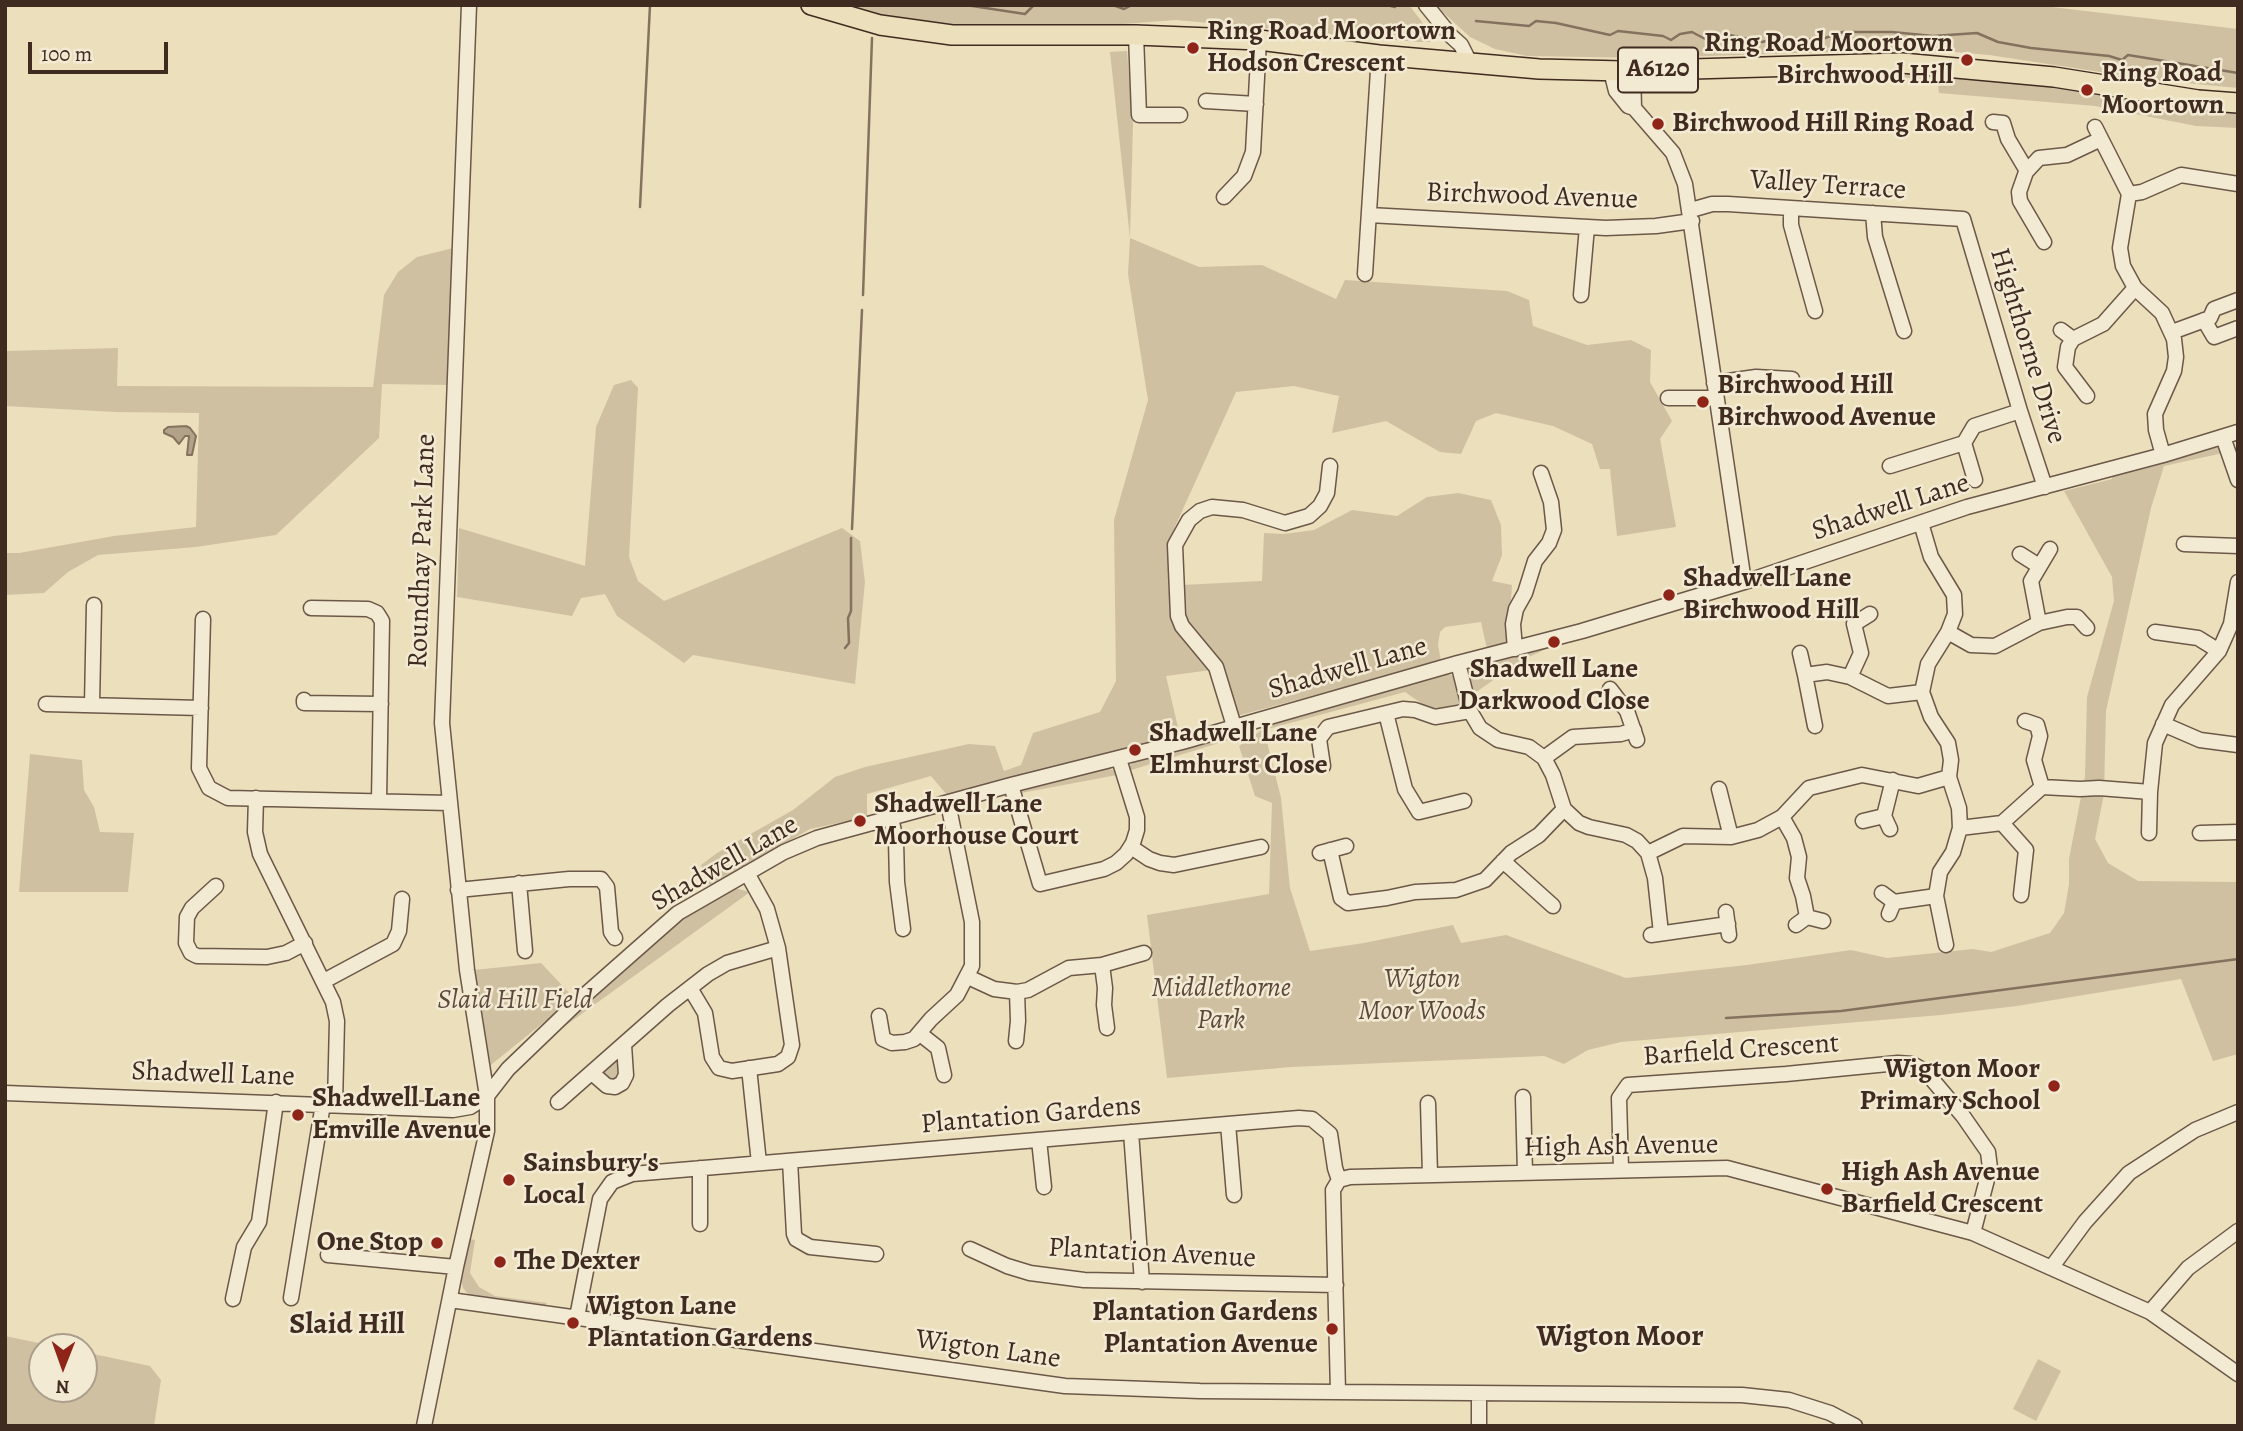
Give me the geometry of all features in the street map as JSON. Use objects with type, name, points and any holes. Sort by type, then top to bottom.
[{"type":"highway","name":"A6120","points":[[811,5],[880,25],[952,35],[1136,35],[1259,40],[1379,55],[1539,69],[1633,71],[1902,63],[2054,77],[2198,100],[2238,103]]},
{"type":"street","name":"Roundhay Park Lane","points":[[424,1426],[487,1131],[487,1096],[458,890],[442,723],[469,5]]},
{"type":"street","points":[[1426,5],[1461,44],[1470,63]]},
{"type":"street","points":[[1136,35],[1139,115],[1180,115]]},
{"type":"street","points":[[1445,61],[1451,36]]},
{"type":"street","points":[[1224,197],[1244,176],[1250,164],[1259,40]]},
{"type":"street","points":[[1365,274],[1379,55]]},
{"type":"street","points":[[1611,71],[1616,91],[1673,153],[1685,184],[1692,216],[1744,582]]},
{"type":"street","points":[[1633,71],[1634,108]]},
{"type":"street","points":[[1206,100],[1256,104]]},
{"type":"street","points":[[1993,122],[2003,123],[2008,139],[2027,171]]},
{"type":"street","points":[[2044,242],[2020,201],[2019,192],[2027,171],[2039,158],[2067,155],[2098,133],[2129,194],[2120,248],[2123,266],[2135,288],[2162,313],[2172,332],[2176,364],[2155,414],[2163,455]]},
{"type":"street","points":[[2129,194],[2142,192],[2181,175],[2238,184]]},
{"type":"street","name":"Valley Terrace","points":[[1692,216],[1712,204],[1728,204],[1963,219]]},
{"type":"street","points":[[1791,208],[1791,225],[1815,311]]},
{"type":"street","points":[[1873,213],[1874,230],[1903,331]]},
{"type":"street","name":"Birchwood Avenue","points":[[1369,215],[1587,227],[1642,227],[1692,216]]},
{"type":"street","name":"Highthorne Drive","points":[[1963,219],[2045,487]]},
{"type":"street","points":[[1581,295],[1587,227]]},
{"type":"street","points":[[2087,396],[2065,367],[2067,335],[2103,324],[2135,288]]},
{"type":"street","points":[[2172,332],[2210,318],[2214,309],[2238,300]]},
{"type":"street","points":[[2204,320],[2214,337],[2238,328]]},
{"type":"street","points":[[1714,383],[1787,376]]},
{"type":"street","points":[[1668,398],[1716,398]]},
{"type":"street","points":[[1890,466],[1964,443],[1974,426],[2020,411]]},
{"type":"street","name":"Shadwell Lane","points":[[5,1093],[453,1110],[470,1107],[487,1096],[508,1069],[585,995],[678,913],[747,873],[817,838],[1011,785],[1119,759],[1515,649],[1744,582],[1967,507],[2163,455],[2238,432]]},
{"type":"street","points":[[2223,437],[2238,480]]},
{"type":"street","points":[[1964,443],[1975,480]]},
{"type":"street","points":[[1234,726],[1216,667],[1182,626],[1178,616],[1175,545],[1189,520],[1200,511],[1212,507],[1243,510],[1285,523],[1309,516],[1320,506],[1327,493],[1330,467]]},
{"type":"street","points":[[1515,649],[1513,624],[1516,609],[1525,593],[1535,561],[1549,543],[1554,530],[1551,502],[1541,473]]},
{"type":"street","points":[[1921,523],[1931,556],[1954,594],[1955,614],[1948,632],[1928,664],[1922,692],[1931,717],[1948,743],[1951,760],[1949,778],[1959,808],[1960,828],[1953,852],[1940,872],[1936,895],[1946,945]]},
{"type":"street","points":[[2184,544],[2238,546]]},
{"type":"street","points":[[2039,623],[2031,581],[2050,549]]},
{"type":"street","points":[[2020,554],[2039,566]]},
{"type":"street","points":[[2149,833],[2155,743],[2172,705],[2219,651],[2231,624],[2237,586]]},
{"type":"street","points":[[92,705],[95,605]]},
{"type":"street","points":[[311,609],[368,609],[380,617],[379,801]]},
{"type":"street","points":[[1850,677],[1861,653],[1848,622],[1870,614]]},
{"type":"street","points":[[1948,632],[1971,645],[1995,646],[2039,623],[2067,617],[2077,617],[2087,628]]},
{"type":"street","points":[[203,619],[199,768],[209,788],[228,798],[449,803]]},
{"type":"street","points":[[2155,632],[2198,638],[2219,651]]},
{"type":"street","points":[[1800,653],[1815,726]]},
{"type":"street","points":[[1458,663],[1469,711],[1488,735],[1529,747],[1544,758],[1564,808],[1579,822],[1589,827],[1626,835],[1637,841],[1648,853],[1655,878],[1656,934],[1728,924]]},
{"type":"street","points":[[1805,675],[1827,672],[1850,677],[1888,696],[1922,692]]},
{"type":"street","points":[[1544,758],[1573,737],[1636,735],[1628,711],[1610,689]]},
{"type":"street","points":[[304,700],[304,703],[381,704]]},
{"type":"street","points":[[47,704],[201,708]]},
{"type":"street","points":[[1323,766],[1318,744],[1324,730],[1403,709],[1413,709],[1436,717],[1469,711]]},
{"type":"street","points":[[1386,713],[1405,789],[1419,812],[1464,801]]},
{"type":"street","points":[[2035,722],[2040,736],[2034,761],[2042,787]]},
{"type":"street","points":[[2163,724],[2200,740],[2238,745]]},
{"type":"street","points":[[1011,785],[1040,884],[1104,869],[1116,863],[1131,847],[1137,830],[1137,817],[1119,759]]},
{"type":"street","points":[[1648,853],[1683,836],[1731,837],[1758,830],[1782,817],[1809,788],[1862,775],[1918,786],[1949,778]]},
{"type":"street","points":[[1863,821],[1887,822],[1893,780]]},
{"type":"street","points":[[1960,828],[2002,823],[2042,787],[2150,792]]},
{"type":"street","points":[[1719,789],[1731,837]]},
{"type":"street","points":[[256,798],[256,843],[334,1002],[337,1021],[329,1104],[291,1298]]},
{"type":"street","points":[[879,1016],[880,1045],[905,1042],[919,1033],[931,1018],[957,995],[968,977],[973,951],[972,922],[948,803]]},
{"type":"street","points":[[1346,846],[1325,851],[1341,898],[1348,903],[1415,892],[1456,890],[1485,880],[1511,853],[1539,835],[1564,808]]},
{"type":"street","points":[[1782,817],[1794,838],[1799,857],[1797,878],[1803,897],[1801,921],[1823,921]]},
{"type":"street","points":[[891,818],[896,840],[897,882],[903,929]]},
{"type":"street","points":[[2002,823],[2026,850],[2024,898]]},
{"type":"street","points":[[2200,833],[2238,832]]},
{"type":"street","points":[[1131,847],[1149,859],[1174,865],[1261,847]]},
{"type":"street","points":[[1503,861],[1553,906]]},
{"type":"street","points":[[690,988],[705,1013],[715,1063],[725,1070],[778,1064],[788,1057],[791,1051],[778,948],[766,909],[747,873]]},
{"type":"street","points":[[458,890],[519,883],[601,879],[607,887],[611,932],[615,938]]},
{"type":"street","points":[[519,883],[525,951]]},
{"type":"street","points":[[216,886],[192,908],[187,917],[186,943],[191,953],[197,956],[267,957],[286,953],[304,943]]},
{"type":"street","points":[[1888,903],[1936,895]]},
{"type":"street","points":[[324,981],[393,944],[399,931],[402,899]]},
{"type":"street","points":[[558,1102],[690,988],[727,963],[778,948]]},
{"type":"street","points":[[968,977],[994,989],[1017,992],[1028,990],[1069,968],[1102,965],[1144,953]]},
{"type":"street","points":[[1102,965],[1107,1028]]},
{"type":"street","points":[[1016,1041],[1017,992]]},
{"type":"street","points":[[919,1033],[938,1048],[944,1075]]},
{"type":"street","points":[[592,1073],[607,1086],[615,1087],[622,1083],[625,1075],[624,1045]]},
{"type":"street","points":[[480,1060],[491,1067],[508,1069]]},
{"type":"street","name":"Barfield Crescent","points":[[1621,1169],[1619,1098],[1628,1085],[1912,1064],[1933,1080],[1988,1152],[1990,1168],[1973,1233]]},
{"type":"street","points":[[749,1068],[759,1163]]},
{"type":"street","points":[[1522,1097],[1525,1173]]},
{"type":"street","points":[[233,1299],[244,1247],[259,1222],[276,1102]]},
{"type":"street","points":[[1428,1103],[1430,1175]]},
{"type":"street","points":[[2051,1268],[2085,1222],[2129,1173],[2195,1130],[2238,1112]]},
{"type":"street","name":"Plantation Gardens","points":[[577,1317],[600,1199],[605,1190],[621,1176],[1312,1119],[1330,1134],[1339,1180],[1333,1190],[1338,1392]]},
{"type":"street","points":[[1228,1124],[1234,1195]]},
{"type":"street","points":[[1132,1132],[1142,1282]]},
{"type":"street","points":[[1039,1140],[1044,1187]]},
{"type":"street","points":[[790,1161],[796,1239],[810,1247],[876,1254]]},
{"type":"street","points":[[700,1168],[700,1224]]},
{"type":"street","name":"High Ash Avenue","points":[[1339,1180],[1350,1177],[1727,1168],[1973,1233],[2150,1312],[2238,1374]]},
{"type":"street","points":[[2150,1312],[2188,1268],[2238,1231]]},
{"type":"street","name":"Plantation Avenue","points":[[970,1250],[1030,1273],[1084,1280],[1336,1284]]},
{"type":"street","points":[[328,1255],[456,1267]]},
{"type":"street","name":"Wigton Lane","points":[[450,1300],[1065,1386],[1114,1389],[1765,1396],[1789,1400],[1830,1413],[1855,1426]]},
{"type":"street","points":[[1479,1394],[1479,1426]]},
{"type":"green space","points":[[835,5],[1409,5],[1433,40],[1418,42],[1176,20],[1097,26],[973,28],[915,24]]},
{"type":"green space","points":[[1435,5],[2035,5],[2238,29],[2238,88],[2153,80],[1989,55],[1921,49],[1648,58],[1527,56],[1495,49],[1470,37]]},
{"type":"green space","points":[[1127,51],[1133,124],[1130,238],[1110,52]]},
{"type":"green space","points":[[1864,70],[1938,71],[2238,107],[2238,128],[2196,126],[2095,106],[1939,93],[1937,79],[1862,76]]},
{"type":"green space","points":[[1130,238],[1199,267],[1262,265],[1336,299],[1345,280],[1507,291],[1529,300],[1533,326],[1587,345],[1631,340],[1651,350],[1650,382],[1672,421],[1660,439],[1676,527],[1617,536],[1610,469],[1600,469],[1592,444],[1553,426],[1496,413],[1476,421],[1461,454],[1440,452],[1386,421],[1332,433],[1339,396],[1294,386],[1236,392],[1169,540],[1172,621],[1211,670],[1166,676],[1180,736],[947,795],[931,776],[867,794],[867,817],[810,829],[710,886],[701,865],[793,810],[835,777],[865,767],[969,744],[995,746],[1004,771],[1021,765],[1033,733],[1100,712],[1116,681],[1114,520],[1148,400],[1128,274]]},
{"type":"green space","points":[[453,248],[449,385],[382,384],[379,438],[276,535],[196,547],[98,555],[68,572],[44,593],[5,595],[5,553],[19,553],[114,536],[196,527],[199,413],[5,406],[5,351],[118,348],[117,386],[373,387],[384,295],[398,272],[417,257]]},
{"type":"green space","points":[[631,380],[638,388],[629,557],[638,581],[664,601],[842,528],[860,541],[865,582],[855,684],[693,655],[684,663],[617,616],[605,594],[581,598],[572,616],[457,597],[459,528],[585,566],[596,427],[614,385]]},
{"type":"green space","name":"Wigton Moor Woods","points":[[2211,446],[2223,453],[2164,466],[2151,508],[2106,711],[2104,794],[2095,839],[2108,863],[2138,881],[2238,882],[2238,1054],[2213,1061],[2181,979],[2017,1006],[1941,1015],[1621,1042],[1588,1050],[1564,1064],[1544,1056],[1291,1067],[1167,1078],[1147,915],[1269,894],[1272,803],[1255,796],[1239,746],[1263,729],[1263,724],[1445,673],[1454,676],[1463,702],[1457,707],[1439,712],[1428,708],[1405,692],[1264,730],[1281,798],[1290,888],[1310,951],[1453,925],[1461,943],[1506,935],[1626,978],[1851,950],[1887,958],[1973,949],[1991,952],[2050,933],[2064,913],[2069,884],[2069,859],[2085,776],[2087,697],[2114,601],[2112,577],[2064,491],[2112,479],[2112,476]]},
{"type":"green space","points":[[1458,493],[1491,500],[1501,525],[1502,555],[1492,581],[1512,585],[1508,643],[1487,649],[1481,622],[1445,627],[1440,632],[1438,645],[1441,661],[1237,716],[1184,613],[1182,585],[1262,581],[1264,533],[1284,534],[1314,530],[1352,510],[1397,516],[1427,497]]},
{"type":"green space","points":[[1562,642],[1522,660],[1472,695],[1468,673],[1471,667]]},
{"type":"green space","points":[[1235,736],[1128,771],[1130,765],[1139,759]]},
{"type":"green space","points":[[30,754],[82,760],[84,790],[94,807],[100,832],[134,833],[128,892],[19,892]]},
{"type":"green space","points":[[1107,768],[1115,771],[1117,775],[1021,793],[1021,790]]},
{"type":"green space","points":[[735,888],[750,892],[554,1034],[689,912]]},
{"type":"green space","name":"Slaid Hill Field","points":[[541,963],[574,998],[487,1068],[474,970]]},
{"type":"green space","points":[[617,1058],[620,1061],[619,1079],[610,1081],[604,1076],[604,1071]]},
{"type":"green space","points":[[470,1239],[475,1240],[470,1273],[479,1287],[495,1296],[547,1303],[544,1307],[468,1294],[463,1288],[460,1274]]},
{"type":"green space","points":[[5,1336],[28,1341],[28,1403],[98,1403],[98,1355],[150,1366],[161,1380],[154,1426],[5,1426]]},
{"type":"green space","points":[[2038,1359],[2061,1371],[2036,1421],[2013,1409]]},
{"type":"shaded area","points":[[186,426],[196,436],[192,455],[187,455],[189,436],[185,436],[179,444],[164,433],[168,427]]},
{"type":"waterway","points":[[640,207],[650,5]]},
{"type":"waterway","points":[[966,5],[1025,14],[1034,5]]},
{"type":"waterway","points":[[1113,5],[1124,9],[1132,5]]},
{"type":"waterway","points":[[1387,5],[1395,7]]},
{"type":"waterway","points":[[1476,21],[1529,26],[1536,21],[1610,35],[1618,31],[1663,36],[1671,40],[1680,34],[1692,32],[1707,40],[1725,34],[1762,42],[1778,38],[1819,40],[1843,32],[1892,32],[1933,36],[1977,33],[1998,42],[2031,48],[2109,56],[2122,60],[2128,55],[2238,73]]},
{"type":"waterway","points":[[863,295],[872,38]]},
{"type":"waterway","points":[[852,529],[862,310]]},
{"type":"waterway","points":[[845,648],[849,643],[848,618],[851,611],[851,538]]},
{"type":"waterway","points":[[1726,1018],[1841,1011],[2238,959]]},
{"type":"place","name":"Ring Road Moortown Hodson Crescent","points":[[1193,48]]},
{"type":"place","name":"Ring Road Moortown Birchwood Hill","points":[[1967,60]]},
{"type":"place","name":"Ring Road Moortown","points":[[2087,90]]},
{"type":"place","name":"Birchwood Hill Ring Road","points":[[1658,124]]},
{"type":"place","name":"Birchwood Hill Birchwood Avenue","points":[[1703,402]]},
{"type":"place","name":"Shadwell Lane Birchwood Hill","points":[[1669,595]]},
{"type":"place","name":"Shadwell Lane Darkwood Close","points":[[1554,642]]},
{"type":"place","name":"Shadwell Lane Elmhurst Close","points":[[1135,750]]},
{"type":"place","name":"Shadwell Lane Moorhouse Court","points":[[860,821]]},
{"type":"place","name":"Wigton Moor Primary School","points":[[2054,1086]]},
{"type":"place","name":"Shadwell Lane Emville Avenue","points":[[298,1115]]},
{"type":"place","name":"Sainsbury's Local","points":[[509,1180]]},
{"type":"place","name":"High Ash Avenue Barfield Crescent","points":[[1827,1189]]},
{"type":"place","name":"One Stop","points":[[437,1243]]},
{"type":"place","name":"The Dexter","points":[[500,1262]]},
{"type":"place","name":"Wigton Lane Plantation Gardens","points":[[573,1323]]},
{"type":"place","name":"Plantation Gardens Plantation Avenue","points":[[1332,1329]]},
{"type":"district","name":"Slaid Hill","points":[[347,1326]]},
{"type":"district","name":"Wigton Moor","points":[[1620,1338]]},
{"type":"park label","name":"Middlethorne Park","points":[[1221,1005]]}]
